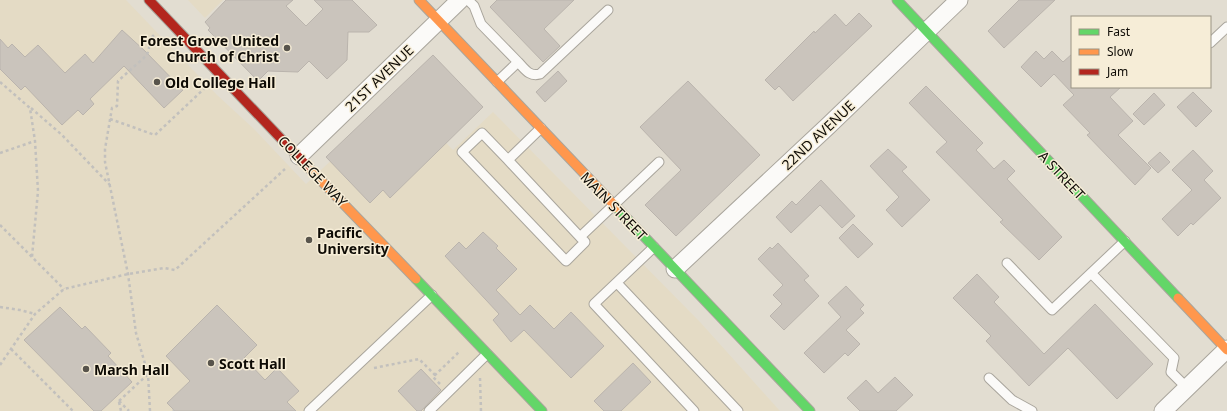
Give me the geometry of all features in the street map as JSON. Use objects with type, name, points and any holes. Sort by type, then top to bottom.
[{"type":"street","name":"COLLEGE WAY","points":[[150,0],[542,411]]},
{"type":"street","name":"MAIN STREET","points":[[419,0],[810,411]]},
{"type":"street","name":"21ST AVENUE","points":[[299,156],[460,0]]},
{"type":"street","name":"A STREET","points":[[897,0],[1227,349]]},
{"type":"street","name":"22ND AVENUE","points":[[675,268],[828,126],[926,30],[959,0]]},
{"type":"street","points":[[1163,411],[1227,349]]},
{"type":"lane","points":[[468,0],[474,6],[481,24],[529,74],[534,76],[540,74],[608,10]]},
{"type":"lane","points":[[1211,42],[1227,27]]},
{"type":"lane","points":[[497,82],[518,62]]},
{"type":"lane","points":[[508,160],[541,128]]},
{"type":"lane","points":[[482,133],[580,237],[585,242],[566,260],[462,152],[482,133]]},
{"type":"lane","points":[[580,237],[659,162]]},
{"type":"lane","points":[[1007,263],[1052,310],[1125,241]]},
{"type":"lane","points":[[654,247],[594,304],[694,411]]},
{"type":"lane","points":[[1091,273],[1174,358],[1171,372],[1187,388]]},
{"type":"lane","points":[[617,282],[738,411]]},
{"type":"lane","points":[[308,411],[432,295]]},
{"type":"lane","points":[[429,411],[488,354]]},
{"type":"lane","points":[[989,378],[1012,400],[1032,411]]},
{"type":"path","points":[[150,411],[148,374],[136,333],[128,274],[105,162],[105,149],[112,108],[117,106],[118,81],[147,55],[152,37],[170,21]]},
{"type":"path","points":[[110,119],[155,135],[220,74]]},
{"type":"path","points":[[0,82],[62,135],[110,186]]},
{"type":"path","points":[[30,108],[36,140],[38,205],[32,258]]},
{"type":"path","points":[[0,153],[36,140]]},
{"type":"path","points":[[0,365],[35,314],[64,289],[128,274],[164,268],[175,270],[299,156]]},
{"type":"path","points":[[0,225],[64,289]]},
{"type":"path","points":[[0,308],[20,310],[35,314]]},
{"type":"path","points":[[11,349],[73,411]]},
{"type":"path","points":[[350,372],[419,359],[435,375]]},
{"type":"path","points":[[481,411],[480,376],[495,362]]},
{"type":"path","points":[[119,401],[148,374]]},
{"type":"path","points":[[119,401],[121,411]]},
{"type":"path","points":[[119,401],[130,411]]},
{"type":"shaded area","name":"Pacific University","points":[[0,0],[126,0],[217,95],[254,129],[306,184],[400,96],[453,150],[493,112],[700,322],[780,411],[0,411]]},
{"type":"shaded area","points":[[188,0],[223,0],[205,18]]},
{"type":"building","name":"Forest Grove United Church of Christ","points":[[226,0],[293,0],[286,6],[306,26],[323,9],[314,0],[352,0],[377,25],[369,32],[348,32],[347,60],[327,79],[309,61],[298,72],[268,71],[258,81],[208,30],[210,28],[205,22]]},
{"type":"building","points":[[497,0],[574,0],[544,29],[560,46],[543,62],[490,7]]},
{"type":"building","points":[[1019,0],[1055,0],[1004,48],[988,31]]},
{"type":"building","points":[[859,13],[872,26],[793,101],[779,86],[775,90],[765,80],[814,31],[815,33],[835,14],[846,26]]},
{"type":"building","points":[[122,30],[183,90],[164,108],[124,66],[90,99],[94,104],[83,115],[78,110],[62,125],[25,86],[21,90],[0,69],[0,39],[8,48],[12,44],[25,57],[38,45],[65,73],[85,54],[93,63]]},
{"type":"building","points":[[1036,51],[1044,59],[1052,51],[1063,62],[1071,55],[1071,88],[1120,88],[1110,97],[1133,121],[1118,135],[1151,168],[1135,185],[1087,135],[1090,133],[1063,105],[1074,95],[1054,74],[1041,87],[1021,67]]},
{"type":"building","points":[[433,55],[483,107],[390,198],[383,190],[370,203],[326,157]]},
{"type":"building","points":[[558,71],[567,81],[545,102],[536,92]]},
{"type":"building","points":[[688,81],[760,155],[676,236],[645,205],[681,170],[640,127]]},
{"type":"building","points":[[926,86],[983,143],[976,150],[994,169],[1004,160],[1015,171],[1007,179],[1062,237],[1039,260],[1000,222],[1003,220],[936,152],[947,142],[909,103]]},
{"type":"building","points":[[1193,92],[1212,111],[1196,127],[1177,107]]},
{"type":"building","points":[[1154,93],[1165,105],[1144,125],[1133,114]]},
{"type":"building","points":[[888,149],[907,167],[902,171],[930,200],[902,227],[886,210],[899,197],[870,166]]},
{"type":"building","points":[[1193,150],[1213,171],[1204,180],[1221,198],[1193,225],[1191,223],[1178,236],[1162,219],[1192,190],[1172,170]]},
{"type":"building","points":[[1160,152],[1170,162],[1158,173],[1148,163]]},
{"type":"building","points":[[821,180],[855,216],[842,228],[820,205],[791,233],[776,217],[792,201],[796,205]]},
{"type":"building","points":[[853,224],[873,244],[858,258],[839,238]]},
{"type":"building","points":[[483,232],[498,246],[496,248],[517,269],[496,290],[520,315],[530,305],[554,329],[571,312],[604,346],[571,378],[524,330],[511,342],[493,320],[499,314],[445,256],[459,242],[466,249]]},
{"type":"building","points":[[778,243],[809,276],[804,280],[819,296],[784,330],[770,316],[782,304],[773,295],[783,285],[758,259],[770,247],[772,249]]},
{"type":"building","points":[[977,274],[999,297],[994,302],[1044,354],[1095,304],[1153,364],[1117,399],[1068,348],[1029,386],[986,341],[991,336],[953,298]]},
{"type":"building","points":[[846,286],[864,305],[860,309],[864,313],[846,330],[860,344],[848,356],[845,353],[824,373],[804,353],[841,317],[828,303]]},
{"type":"building","name":"Scott Hall","points":[[217,305],[257,345],[244,358],[265,380],[277,368],[299,391],[287,402],[296,411],[175,411],[167,403],[190,381],[166,356]]},
{"type":"building","name":"Marsh Hall","points":[[60,307],[82,329],[85,326],[111,353],[108,356],[132,382],[101,411],[94,411],[24,340]]},
{"type":"building","points":[[633,363],[651,382],[621,411],[604,411],[594,401]]},
{"type":"building","points":[[421,369],[441,390],[421,411],[417,411],[398,391]]},
{"type":"building","points":[[895,377],[913,395],[896,411],[860,411],[847,398],[866,380],[878,393]]},
{"type":"traffic: fast","points":[[897,0],[1178,298]]},
{"type":"traffic: fast","points":[[617,208],[810,411]]},
{"type":"traffic: fast","points":[[416,279],[542,411]]},
{"type":"traffic: slow","points":[[419,0],[617,208]]},
{"type":"traffic: slow","points":[[307,166],[416,279]]},
{"type":"traffic: slow","points":[[1178,298],[1227,350]]},
{"type":"traffic: jam","points":[[149,0],[307,166]]},
{"type":"place","name":"Forest Grove United Church of Christ","points":[[287,48]]},
{"type":"place","name":"Old College Hall","points":[[157,82]]},
{"type":"place","name":"Pacific University","points":[[309,240]]},
{"type":"place","name":"Scott Hall","points":[[211,363]]},
{"type":"place","name":"Marsh Hall","points":[[86,369]]}]
